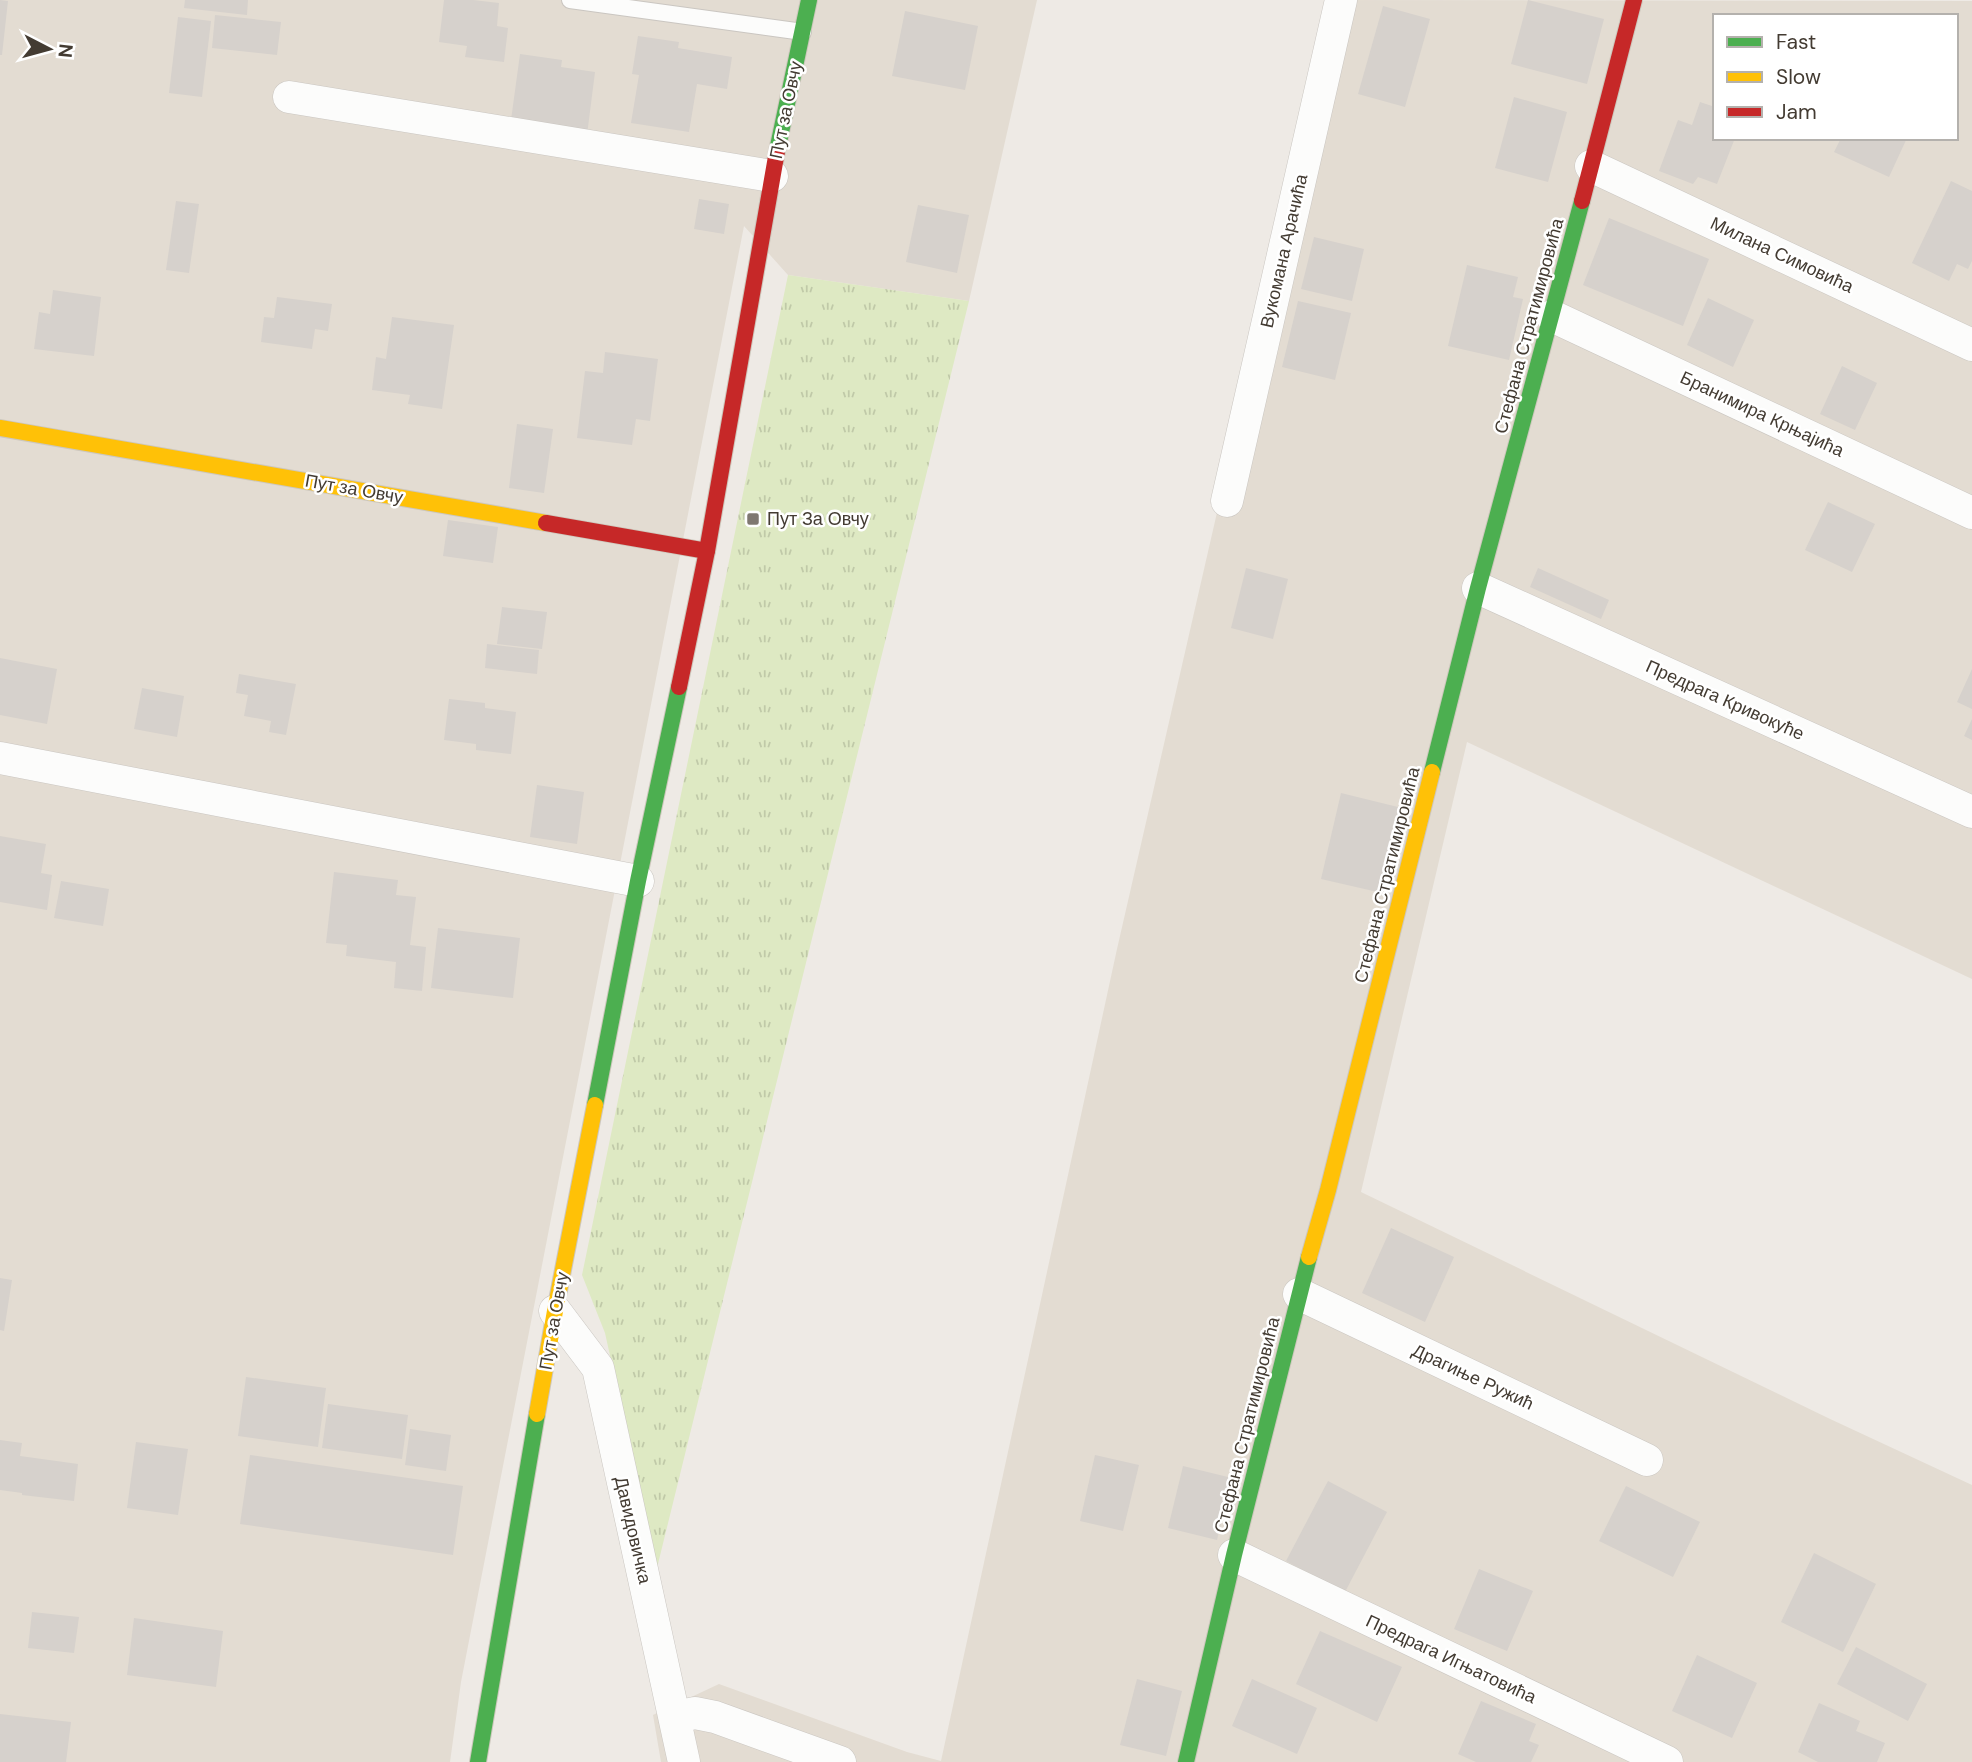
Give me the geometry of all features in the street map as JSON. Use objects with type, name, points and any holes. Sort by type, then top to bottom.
[{"type":"street","name":"Пут за Овчу","points":[[478,1762],[555,1311],[638,881],[707,551],[772,176],[809,0]]},
{"type":"street","name":"Вукомана Арачића","points":[[1227,501],[1341,0]]},
{"type":"street","name":"Стефана Стратимировића","points":[[1186,1762],[1234,1555],[1478,588],[1634,0]]},
{"type":"street","points":[[289,97],[772,176]]},
{"type":"street","name":"Милана Симовића","points":[[1591,166],[1972,345]]},
{"type":"street","name":"Бранимира Крњајића","points":[[1552,316],[1972,513]]},
{"type":"street","name":"Пут за Овчу","points":[[0,428],[707,551]]},
{"type":"street","name":"Предрага Кривокуће","points":[[1478,588],[1972,812]]},
{"type":"street","points":[[0,758],[638,881]]},
{"type":"street","name":"Драгиње Ружић","points":[[1299,1294],[1647,1460]]},
{"type":"street","name":"Давидовичка","points":[[555,1311],[598,1368],[684,1762]]},
{"type":"street","name":"Предрага Игњатовића","points":[[1234,1555],[1667,1762]]},
{"type":"street","points":[[675,1717],[695,1713],[715,1717],[840,1762]]},
{"type":"lane","points":[[570,0],[803,32]]},
{"type":"shaded area","points":[[0,0],[1037,0],[969,301],[788,275],[744,226],[461,1682],[450,1762],[0,1762]]},
{"type":"shaded area","points":[[1327,0],[1972,1],[1972,979],[1467,742],[1361,1192],[1972,1485],[1972,1762],[661,1762],[653,1715],[719,1684],[907,1752],[941,1761],[1117,949],[1224,482]]},
{"type":"green space","points":[[788,275],[969,301],[655,1576],[605,1333],[582,1275]]},
{"type":"building","points":[[0,0],[8,1],[2,55],[0,55]]},
{"type":"building","points":[[185,0],[248,0],[247,15],[184,8]]},
{"type":"building","points":[[444,0],[499,3],[497,26],[508,28],[504,62],[465,57],[467,46],[439,42]]},
{"type":"building","points":[[1528,0],[1604,19],[1587,84],[1511,64]]},
{"type":"building","points":[[1383,6],[1430,19],[1405,107],[1358,94]]},
{"type":"building","points":[[905,11],[978,26],[965,90],[892,76]]},
{"type":"building","points":[[215,15],[281,22],[277,55],[212,48]]},
{"type":"building","points":[[178,17],[211,21],[202,97],[169,93]]},
{"type":"building","points":[[638,36],[679,42],[678,48],[732,57],[727,89],[697,84],[689,132],[631,123],[639,75],[632,74]]},
{"type":"building","points":[[520,54],[562,60],[561,67],[595,72],[587,135],[511,120]]},
{"type":"building","points":[[1514,97],[1567,112],[1548,182],[1495,168]]},
{"type":"building","points":[[1700,102],[1713,106],[1713,140],[1734,140],[1717,184],[1698,177],[1693,184],[1659,171],[1678,120],[1692,125]]},
{"type":"building","points":[[1840,140],[1906,140],[1889,177],[1834,152]]},
{"type":"building","points":[[1951,181],[1972,191],[1972,261],[1968,269],[1957,264],[1949,281],[1912,263]]},
{"type":"building","points":[[699,199],[729,204],[724,234],[694,229]]},
{"type":"building","points":[[176,201],[199,204],[189,273],[166,270]]},
{"type":"building","points":[[918,205],[969,215],[957,273],[906,262]]},
{"type":"building","points":[[1609,218],[1709,259],[1683,326],[1583,285]]},
{"type":"building","points":[[1314,237],[1364,249],[1352,301],[1301,289]]},
{"type":"building","points":[[1467,265],[1518,277],[1513,297],[1523,299],[1509,360],[1448,346]]},
{"type":"building","points":[[53,290],[101,297],[94,356],[34,349],[39,312],[50,314]]},
{"type":"building","points":[[277,297],[332,304],[328,331],[315,329],[312,349],[261,342],[264,317],[274,318]]},
{"type":"building","points":[[1708,298],[1754,320],[1733,367],[1687,345]]},
{"type":"building","points":[[1298,301],[1351,313],[1335,380],[1282,367]]},
{"type":"building","points":[[392,317],[454,325],[442,409],[408,404],[410,395],[372,390],[376,357],[386,359]]},
{"type":"building","points":[[605,352],[658,359],[650,421],[636,419],[632,445],[577,438],[585,371],[603,373]]},
{"type":"building","points":[[1842,366],[1877,383],[1855,430],[1820,414]]},
{"type":"building","points":[[517,424],[553,429],[544,493],[509,488]]},
{"type":"building","points":[[1828,502],[1875,524],[1852,572],[1805,550]]},
{"type":"building","points":[[448,520],[498,527],[493,563],[443,556]]},
{"type":"building","points":[[1246,568],[1288,579],[1273,639],[1231,628]]},
{"type":"building","points":[[1538,568],[1609,600],[1601,619],[1530,587]]},
{"type":"building","points":[[502,607],[547,612],[542,649],[497,644]]},
{"type":"building","points":[[487,644],[539,650],[537,674],[485,668]]},
{"type":"building","points":[[0,658],[57,669],[47,724],[0,715]]},
{"type":"building","points":[[1972,669],[1972,709],[1957,702]]},
{"type":"building","points":[[239,674],[296,684],[286,735],[269,732],[271,721],[244,716],[248,695],[236,693]]},
{"type":"building","points":[[142,688],[184,696],[177,737],[134,729]]},
{"type":"building","points":[[449,699],[485,703],[485,708],[516,712],[511,754],[476,750],[476,744],[444,740]]},
{"type":"building","points":[[1972,719],[1972,740],[1964,736]]},
{"type":"building","points":[[537,785],[584,792],[577,844],[530,837]]},
{"type":"building","points":[[1341,793],[1402,808],[1382,893],[1321,879]]},
{"type":"building","points":[[0,836],[46,844],[41,873],[52,875],[47,910],[0,902]]},
{"type":"building","points":[[334,872],[398,880],[396,895],[416,897],[410,945],[426,947],[422,991],[394,988],[396,962],[346,956],[347,945],[326,943]]},
{"type":"building","points":[[61,881],[109,889],[103,926],[54,918]]},
{"type":"building","points":[[438,928],[520,938],[513,998],[431,988]]},
{"type":"building","points":[[1391,1228],[1454,1257],[1425,1322],[1362,1293]]},
{"type":"building","points":[[0,1278],[12,1280],[4,1331],[0,1330]]},
{"type":"building","points":[[246,1377],[326,1388],[318,1447],[238,1436]]},
{"type":"building","points":[[328,1404],[408,1415],[402,1459],[322,1448]]},
{"type":"building","points":[[410,1429],[451,1435],[446,1471],[405,1465]]},
{"type":"building","points":[[0,1440],[22,1443],[20,1456],[78,1464],[74,1501],[0,1490]]},
{"type":"building","points":[[136,1442],[188,1449],[178,1515],[127,1508]]},
{"type":"building","points":[[250,1455],[463,1486],[453,1555],[240,1524]]},
{"type":"building","points":[[1095,1455],[1139,1465],[1123,1531],[1080,1521]]},
{"type":"building","points":[[1183,1466],[1232,1478],[1217,1540],[1168,1528]]},
{"type":"building","points":[[1328,1481],[1387,1512],[1345,1592],[1286,1561]]},
{"type":"building","points":[[1626,1486],[1700,1522],[1673,1577],[1599,1541]]},
{"type":"building","points":[[1814,1553],[1876,1584],[1843,1652],[1781,1622]]},
{"type":"building","points":[[1479,1569],[1533,1591],[1507,1651],[1454,1629]]},
{"type":"building","points":[[32,1612],[79,1617],[74,1653],[28,1648]]},
{"type":"building","points":[[134,1618],[223,1631],[216,1687],[127,1675]]},
{"type":"building","points":[[1320,1631],[1402,1667],[1377,1722],[1296,1684]]},
{"type":"building","points":[[1856,1647],[1927,1684],[1908,1721],[1837,1684]]},
{"type":"building","points":[[1697,1655],[1757,1683],[1732,1738],[1672,1711]]},
{"type":"building","points":[[1137,1679],[1182,1691],[1166,1756],[1120,1745]]},
{"type":"building","points":[[1252,1679],[1317,1708],[1297,1754],[1232,1726]]},
{"type":"building","points":[[1481,1701],[1536,1724],[1529,1741],[1539,1745],[1531,1762],[1476,1762],[1458,1754]]},
{"type":"building","points":[[1819,1703],[1860,1721],[1856,1731],[1885,1743],[1877,1762],[1818,1762],[1798,1752]]},
{"type":"building","points":[[0,1714],[71,1722],[66,1762],[0,1762]]},
{"type":"traffic: fast","points":[[777,151],[809,0]]},
{"type":"traffic: fast","points":[[1432,772],[1478,588],[1582,201]]},
{"type":"traffic: fast","points":[[595,1105],[679,687]]},
{"type":"traffic: fast","points":[[1186,1762],[1234,1555],[1309,1257]]},
{"type":"traffic: fast","points":[[478,1762],[537,1414]]},
{"type":"traffic: slow","points":[[0,428],[546,523]]},
{"type":"traffic: slow","points":[[1309,1257],[1432,772]]},
{"type":"traffic: slow","points":[[537,1414],[595,1105]]},
{"type":"traffic: jam","points":[[1582,201],[1634,0]]},
{"type":"traffic: jam","points":[[679,687],[707,551],[777,151]]},
{"type":"traffic: jam","points":[[546,523],[707,551]]},
{"type":"place","name":"Пут За Овчу","points":[[753,519]]}]
